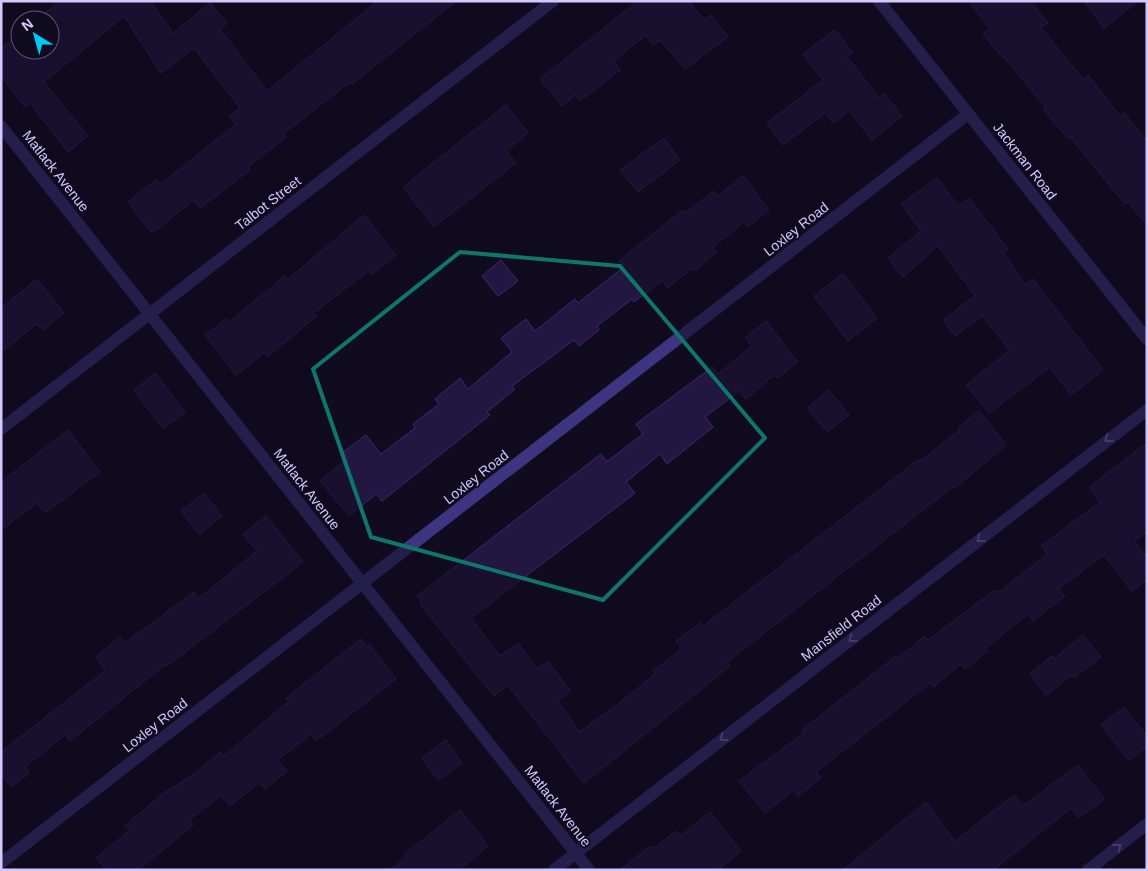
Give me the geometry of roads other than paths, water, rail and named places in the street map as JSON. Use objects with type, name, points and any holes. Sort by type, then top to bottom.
[{"type":"street","name":"Talbot Street","points":[[1,429],[553,1]]},
{"type":"street","name":"Jackman Road","points":[[879,1],[1147,339]]},
{"type":"street","name":"Loxley Road","points":[[1,863],[968,114]]},
{"type":"street","name":"Matlack Avenue","points":[[1,126],[589,870]]},
{"type":"street","name":"Mansfield Road","points":[[554,870],[1147,410]]},
{"type":"street","points":[[1088,870],[1147,824]]}]
